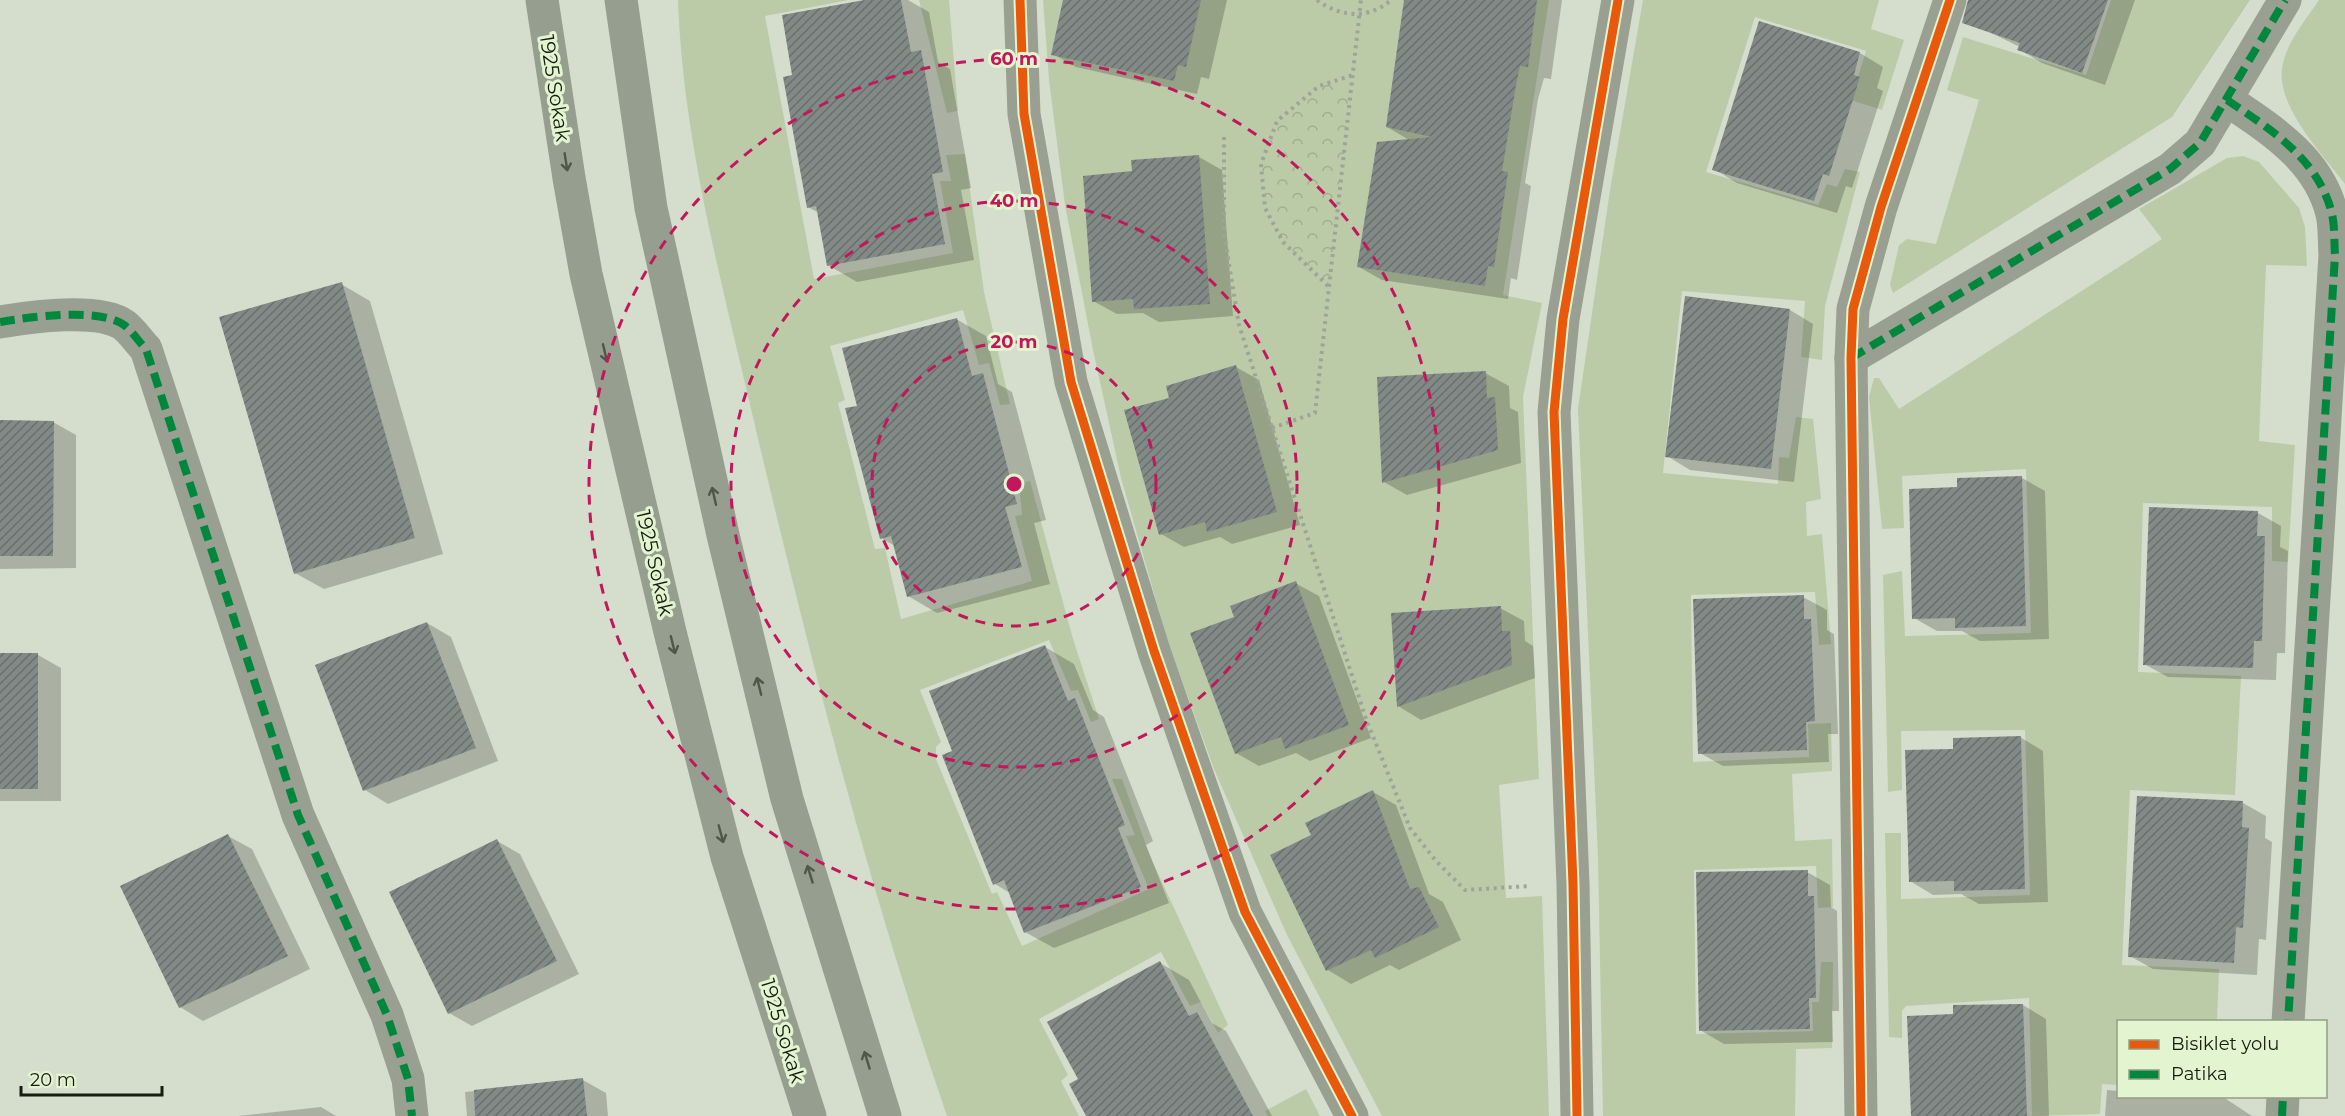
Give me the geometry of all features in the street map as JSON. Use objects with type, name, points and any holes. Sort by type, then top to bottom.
[{"type":"main road","name":"1925 Sokak","points":[[542,0],[568,178],[586,274],[673,643],[728,857],[810,1116]]},
{"type":"main road","points":[[621,0],[651,208],[723,535],[787,799],[885,1116]]},
{"type":"street","points":[[1020,0],[1024,114],[1071,382],[1154,651],[1245,912],[1352,1116]]},
{"type":"street","points":[[1577,1116],[1573,884],[1554,412],[1563,319],[1618,0]]},
{"type":"street","points":[[1861,1116],[1851,358],[1853,309],[1881,207],[1950,0]]},
{"type":"street","points":[[1851,358],[2170,169],[2200,143],[2285,0]]},
{"type":"street","points":[[2227,100],[2274,131],[2303,159],[2320,182],[2332,214],[2336,255],[2288,1020]]},
{"type":"street","points":[[0,322],[36,316],[99,316],[123,324],[146,349],[298,815],[387,1015],[408,1079],[412,1116]]},
{"type":"street","points":[[2282,1116],[2283,1098]]},
{"type":"path","points":[[1317,0],[1332,10],[1359,14],[1383,7],[1391,0]]},
{"type":"path","points":[[1272,428],[1314,413],[1361,0]]},
{"type":"path","points":[[1329,286],[1283,242],[1269,217],[1265,208],[1261,164],[1277,121],[1319,86],[1353,75]]},
{"type":"path","points":[[1224,137],[1224,233],[1239,325],[1366,719],[1410,828],[1436,861],[1465,890],[1573,884]]},
{"type":"green space","points":[[678,0],[849,0],[765,16],[814,279],[953,253],[940,181],[951,181],[946,155],[965,154],[984,292],[1010,404],[1000,405],[989,363],[979,365],[963,310],[830,346],[845,400],[838,403],[875,549],[885,548],[901,619],[1032,581],[1015,516],[1022,515],[1019,484],[1030,481],[1073,639],[1099,719],[1091,722],[1078,690],[1071,691],[1049,640],[920,690],[941,742],[936,747],[936,759],[992,894],[997,892],[1022,946],[1149,889],[1126,836],[1135,835],[1112,779],[1122,779],[1150,856],[1228,1025],[1218,1033],[1201,1002],[1190,1006],[1161,952],[1039,1019],[1068,1075],[1061,1081],[1079,1116],[947,1116],[866,860],[819,687],[776,513],[706,214],[681,54]]},
{"type":"green space","points":[[919,0],[949,0],[958,111],[947,113]]},
{"type":"green space","points":[[1043,0],[1549,0],[1503,295],[1542,303],[1523,397],[1539,779],[1499,785],[1506,898],[1542,896],[1549,1116],[1382,1116],[1287,935],[1214,769],[1168,642],[1121,478],[1065,205],[1049,80]]},
{"type":"green space","points":[[1643,0],[1879,0],[1871,29],[1904,40],[1882,110],[1851,100],[1866,51],[1755,17],[1706,172],[1818,205],[1827,184],[1837,187],[1845,169],[1860,172],[1825,306],[1822,360],[1801,357],[1805,301],[1682,291],[1663,473],[1778,484],[1779,457],[1789,458],[1796,417],[1813,419],[1821,499],[1806,502],[1807,536],[1822,534],[1831,644],[1819,645],[1815,592],[1691,595],[1693,762],[1809,757],[1808,724],[1831,723],[1832,771],[1792,774],[1795,841],[1832,839],[1833,907],[1818,908],[1816,866],[1694,870],[1696,1034],[1813,1031],[1812,1002],[1819,1002],[1821,962],[1833,962],[1832,1048],[1796,1049],[1795,1116],[1603,1116],[1598,857],[1578,409],[1610,190]]},
{"type":"green space","points":[[2111,0],[2250,0],[2172,117],[1893,293],[1890,285],[1899,245],[1907,239],[1936,244],[1979,100],[1947,90],[1963,37],[2086,75]]},
{"type":"green space","points":[[2319,0],[2345,0],[2345,184],[2303,130],[2282,84],[2282,69],[2287,51],[2296,33]]},
{"type":"green space","points":[[1353,75],[1329,287],[1283,242],[1265,208],[1261,164],[1277,121],[1319,86]]},
{"type":"green space","points":[[2243,156],[2259,162],[2299,208],[2305,227],[2307,266],[2266,265],[2259,441],[2295,445],[2288,562],[2272,561],[2272,507],[2143,503],[2138,672],[2241,676],[2235,795],[2130,790],[2122,965],[2219,969],[2217,1020],[2117,1020],[2117,1085],[2102,1084],[2100,1114],[2032,1116],[2029,998],[1906,1006],[1902,1011],[1902,1038],[1889,1037],[1885,833],[1901,833],[1901,899],[2030,895],[2025,730],[1901,731],[1902,790],[1888,792],[1883,575],[1902,571],[1905,636],[2031,633],[2026,469],[1902,476],[1904,528],[1882,529],[1869,397],[1874,378],[1879,378],[1899,409],[2162,239],[2139,209],[2227,158]]},
{"type":"green space","points":[[1306,1089],[1320,1116],[1268,1116],[1265,1111]]},
{"type":"building","points":[[864,0],[901,0],[911,52],[921,50],[943,172],[932,174],[945,244],[827,266],[816,206],[807,208],[783,77],[792,75],[782,15]]},
{"type":"building","points":[[1063,0],[1201,0],[1186,67],[1178,65],[1174,81],[1051,55]]},
{"type":"building","points":[[1404,0],[1537,0],[1528,67],[1520,66],[1502,171],[1508,172],[1494,267],[1488,266],[1485,286],[1357,267],[1377,142],[1432,137],[1386,127]]},
{"type":"building","points":[[1968,0],[2108,0],[2082,73],[2017,50],[2020,43],[1962,23]]},
{"type":"building","points":[[1759,21],[1860,52],[1854,75],[1860,77],[1829,176],[1823,174],[1814,201],[1712,170]]},
{"type":"building","points":[[1199,155],[1210,304],[1134,309],[1133,299],[1092,302],[1083,176],[1132,171],[1131,160]]},
{"type":"building","points":[[342,282],[415,538],[294,574],[219,317]]},
{"type":"building","points":[[1685,296],[1790,309],[1771,469],[1665,457]]},
{"type":"building","points":[[957,318],[972,376],[983,373],[1017,504],[1005,507],[1022,567],[907,597],[891,536],[880,539],[845,408],[857,406],[842,348]]},
{"type":"building","points":[[1236,365],[1277,512],[1207,532],[1205,522],[1159,535],[1124,410],[1169,398],[1166,386]]},
{"type":"building","points":[[1486,371],[1487,398],[1495,397],[1498,450],[1382,483],[1377,377]]},
{"type":"building","points":[[0,420],[54,421],[53,556],[0,556]]},
{"type":"building","points":[[2022,476],[2026,626],[1955,628],[1955,618],[1912,619],[1909,489],[1957,487],[1957,478]]},
{"type":"building","points":[[2149,507],[2258,511],[2257,536],[2265,536],[2262,641],[2254,641],[2253,668],[2143,665]]},
{"type":"building","points":[[1296,581],[1349,725],[1285,749],[1281,737],[1235,754],[1190,633],[1234,617],[1230,606]]},
{"type":"building","points":[[1804,595],[1804,619],[1811,619],[1815,721],[1806,722],[1807,750],[1698,754],[1693,599]]},
{"type":"building","points":[[1501,606],[1502,631],[1510,631],[1512,665],[1397,707],[1391,613]]},
{"type":"building","points":[[427,622],[476,748],[363,791],[315,665]]},
{"type":"building","points":[[1045,645],[1068,701],[1075,698],[1125,825],[1118,828],[1141,887],[1024,933],[1004,880],[993,885],[942,755],[952,751],[929,691]]},
{"type":"building","points":[[0,653],[38,653],[38,789],[0,789]]},
{"type":"building","points":[[2021,736],[2025,889],[1954,891],[1954,881],[1909,882],[1905,750],[1953,749],[1953,738]]},
{"type":"building","points":[[1373,790],[1410,889],[1419,887],[1439,927],[1375,958],[1371,950],[1326,971],[1270,855],[1311,835],[1305,823]]},
{"type":"building","points":[[2137,796],[2243,801],[2242,827],[2249,828],[2243,928],[2236,927],[2234,963],[2128,957]]},
{"type":"building","points":[[228,834],[288,956],[179,1008],[120,886]]},
{"type":"building","points":[[497,839],[557,961],[448,1014],[389,892]]},
{"type":"building","points":[[1808,870],[1808,896],[1814,896],[1816,998],[1809,998],[1810,1029],[1699,1031],[1696,872]]},
{"type":"building","points":[[1160,961],[1189,1016],[1197,1012],[1253,1116],[1086,1116],[1069,1084],[1078,1079],[1047,1022]]},
{"type":"building","points":[[2023,1004],[2027,1116],[1911,1116],[1907,1016],[1953,1014],[1953,1005]]},
{"type":"building","points":[[583,1078],[587,1116],[475,1116],[474,1090]]},
{"type":"marked path","points":[[1851,358],[2170,169],[2200,143],[2285,0]]},
{"type":"marked path","points":[[2227,100],[2276,134],[2304,161],[2326,194],[2334,229],[2335,255],[2288,1020]]},
{"type":"marked path","points":[[0,322],[64,315],[98,316],[124,325],[146,349],[298,815],[387,1015],[408,1079],[412,1116]]},
{"type":"marked path","points":[[2282,1116],[2283,1098]]},
{"type":"cycle path","points":[[1020,0],[1024,114],[1071,382],[1154,651],[1245,912],[1352,1116]]},
{"type":"cycle path","points":[[1577,1116],[1573,884],[1554,412],[1563,319],[1618,0]]},
{"type":"cycle path","points":[[1861,1116],[1851,358],[1853,309],[1881,207],[1950,0]]}]
